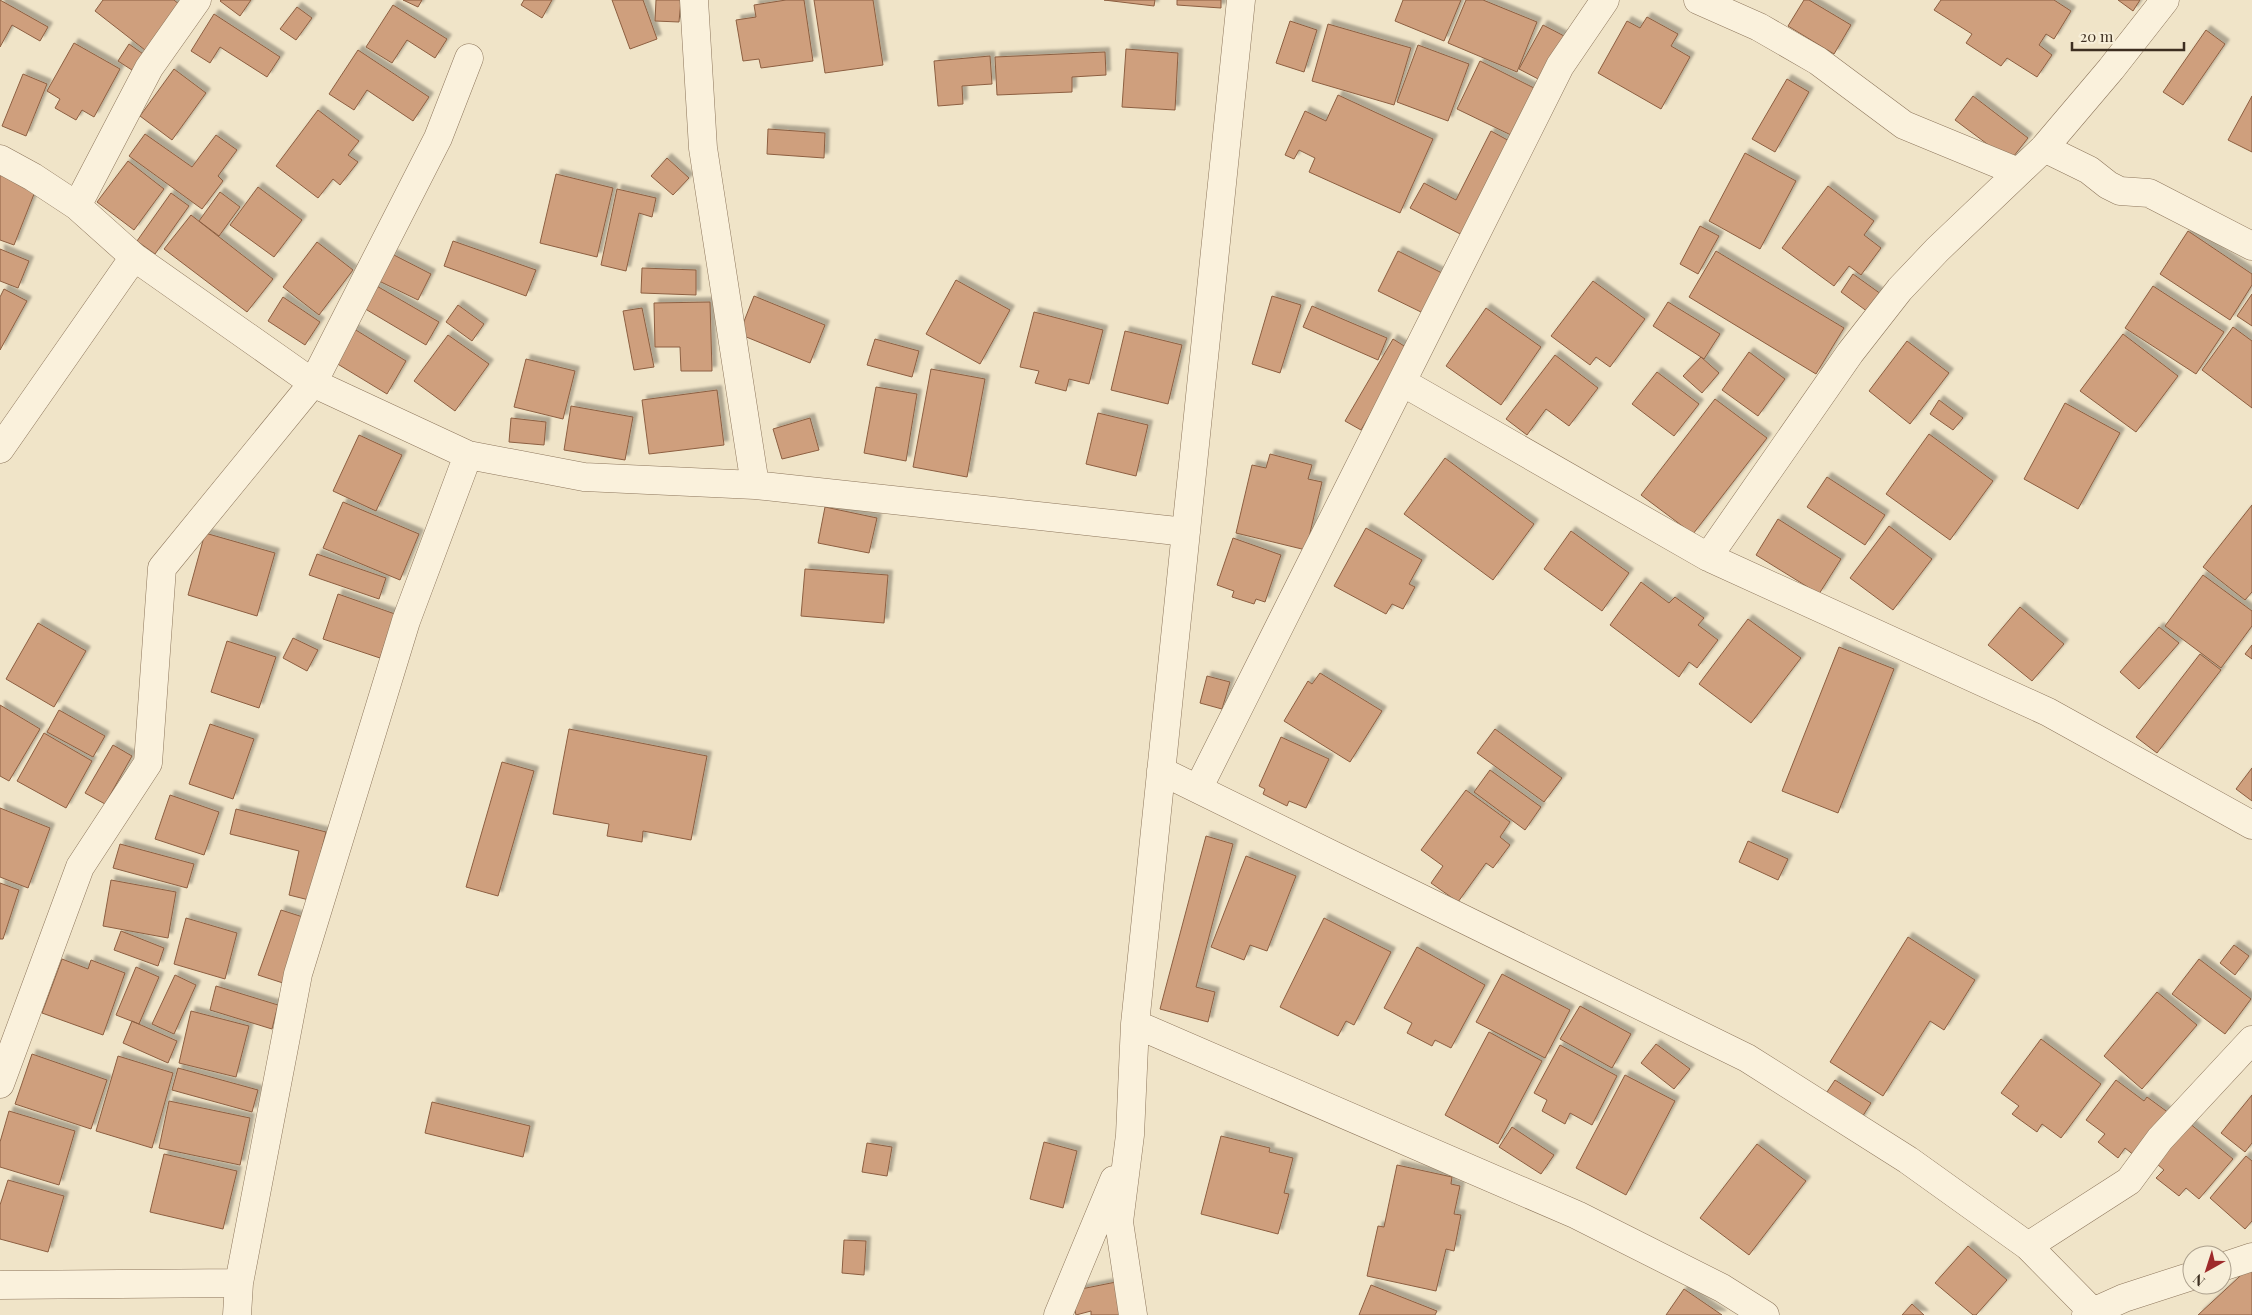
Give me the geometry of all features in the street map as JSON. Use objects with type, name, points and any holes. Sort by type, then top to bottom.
[{"type":"street","points":[[77,206],[149,68],[197,0]]},
{"type":"street","points":[[694,0],[703,148],[754,485]]},
{"type":"street","points":[[1133,1315],[1119,1222],[1130,1135],[1135,1024],[1241,0]]},
{"type":"street","points":[[1198,789],[1560,66],[1605,0]]},
{"type":"street","points":[[1698,0],[1759,27],[1818,61],[1904,125],[2018,172]]},
{"type":"street","points":[[1708,557],[1850,353],[1900,289],[1936,250],[2044,148],[2165,0]]},
{"type":"street","points":[[0,1084],[80,867],[148,763],[162,568],[313,383],[438,138],[469,58]]},
{"type":"street","points":[[2044,148],[2089,170],[2108,185],[2120,191],[2149,193],[2252,246]]},
{"type":"street","points":[[0,159],[33,177],[77,206],[134,257],[313,383],[468,455],[584,477],[754,485],[1186,532]]},
{"type":"street","points":[[0,450],[134,257]]},
{"type":"street","points":[[1402,382],[1708,557],[2048,712],[2252,825]]},
{"type":"street","points":[[237,1315],[239,1283],[298,974],[406,622],[468,455]]},
{"type":"street","points":[[1161,771],[1747,1058],[1908,1160],[2028,1246],[2090,1314],[2132,1307],[2182,1281]]},
{"type":"street","points":[[1135,1024],[1577,1215],[1722,1288],[1765,1315]]},
{"type":"street","points":[[2028,1246],[2129,1180],[2160,1139],[2252,1040]]},
{"type":"street","points":[[1058,1315],[1102,1211],[1130,1135]]},
{"type":"street","points":[[2232,1264],[2252,1257]]},
{"type":"street","points":[[0,1285],[239,1283]]},
{"type":"building","points":[[0,0],[48,27],[40,41],[12,25],[0,47]]},
{"type":"building","points":[[103,0],[174,0],[180,5],[145,50],[95,11]]},
{"type":"building","points":[[221,0],[251,0],[240,16]]},
{"type":"building","points":[[403,0],[422,0],[418,7]]},
{"type":"building","points":[[524,0],[552,0],[542,18],[521,5]]},
{"type":"building","points":[[612,0],[643,0],[657,39],[630,49]]},
{"type":"building","points":[[656,0],[681,0],[679,22],[655,21]]},
{"type":"building","points":[[786,0],[804,0],[813,61],[761,68],[759,59],[743,61],[736,20],[756,17],[754,5]]},
{"type":"building","points":[[814,0],[873,0],[883,65],[825,73]]},
{"type":"building","points":[[1104,0],[1155,0],[1154,6]]},
{"type":"building","points":[[1177,0],[1221,0],[1221,8],[1177,5]]},
{"type":"building","points":[[1403,0],[1461,0],[1444,41],[1395,21]]},
{"type":"building","points":[[1466,0],[1483,0],[1537,22],[1517,72],[1448,43]]},
{"type":"building","points":[[1804,0],[1809,0],[1851,25],[1834,54],[1788,26]]},
{"type":"building","points":[[1941,0],[2054,0],[2071,11],[2054,39],[2046,34],[2039,45],[2052,55],[2037,77],[2007,58],[2001,66],[1966,43],[1972,34],[1934,10]]},
{"type":"building","points":[[2118,0],[2140,0],[2133,11]]},
{"type":"building","points":[[393,5],[447,39],[435,58],[407,40],[392,63],[366,47]]},
{"type":"building","points":[[297,7],[312,18],[296,40],[280,29]]},
{"type":"building","points":[[214,14],[280,57],[267,77],[220,47],[210,63],[191,51]]},
{"type":"building","points":[[1647,17],[1678,34],[1671,46],[1690,57],[1661,109],[1598,73],[1627,21],[1640,28]]},
{"type":"building","points":[[1290,21],[1317,30],[1304,72],[1276,63]]},
{"type":"building","points":[[1328,24],[1411,48],[1394,105],[1312,81]]},
{"type":"building","points":[[1543,25],[1566,37],[1542,81],[1519,69]]},
{"type":"building","points":[[2206,30],[2225,44],[2183,105],[2163,92]]},
{"type":"building","points":[[74,43],[120,69],[94,117],[82,110],[76,120],[55,108],[60,99],[47,91]]},
{"type":"building","points":[[129,44],[146,56],[135,72],[118,61]]},
{"type":"building","points":[[1418,45],[1469,64],[1448,121],[1397,102]]},
{"type":"building","points":[[1126,49],[1178,53],[1175,110],[1122,107]]},
{"type":"building","points":[[358,50],[429,97],[413,121],[367,90],[354,110],[329,94]]},
{"type":"building","points":[[1105,52],[1106,75],[1072,77],[1072,92],[997,95],[995,57]]},
{"type":"building","points":[[990,56],[992,84],[962,86],[963,104],[938,106],[934,61]]},
{"type":"building","points":[[1480,61],[1536,89],[1513,136],[1457,109]]},
{"type":"building","points":[[174,69],[206,93],[172,140],[140,116]]},
{"type":"building","points":[[23,74],[47,84],[26,136],[2,126]]},
{"type":"building","points":[[1787,79],[1809,92],[1775,152],[1752,139]]},
{"type":"building","points":[[1338,95],[1433,139],[1400,213],[1309,172],[1315,158],[1299,150],[1294,159],[1285,155],[1305,111],[1326,121]]},
{"type":"building","points":[[1973,96],[2028,138],[2010,161],[1955,120]]},
{"type":"building","points":[[2252,96],[2252,152],[2228,140]]},
{"type":"building","points":[[318,110],[359,141],[348,155],[358,162],[340,185],[333,179],[318,198],[276,166]]},
{"type":"building","points":[[768,129],[825,133],[824,158],[767,154]]},
{"type":"building","points":[[1491,131],[1513,143],[1464,236],[1410,208],[1424,183],[1456,200]]},
{"type":"building","points":[[145,134],[192,167],[216,135],[237,150],[218,176],[223,181],[202,209],[129,156]]},
{"type":"building","points":[[1745,153],[1796,181],[1760,249],[1709,221]]},
{"type":"building","points":[[667,158],[689,178],[673,195],[651,176]]},
{"type":"building","points":[[128,161],[164,189],[134,230],[97,202]]},
{"type":"building","points":[[556,174],[613,188],[597,257],[540,243]]},
{"type":"building","points":[[0,175],[36,189],[14,245],[0,240]]},
{"type":"building","points":[[1828,186],[1874,221],[1864,235],[1881,248],[1861,275],[1849,266],[1834,286],[1782,248]]},
{"type":"building","points":[[258,187],[302,220],[274,257],[230,225]]},
{"type":"building","points":[[617,189],[656,198],[652,217],[639,213],[626,271],[601,265]]},
{"type":"building","points":[[220,192],[240,207],[219,236],[199,221]]},
{"type":"building","points":[[171,193],[189,206],[155,254],[137,241]]},
{"type":"building","points":[[191,215],[273,279],[247,312],[164,249]]},
{"type":"building","points":[[1700,226],[1719,236],[1698,274],[1680,264]]},
{"type":"building","points":[[2188,231],[2252,274],[2252,285],[2230,320],[2160,274]]},
{"type":"building","points":[[453,241],[536,270],[526,296],[444,266]]},
{"type":"building","points":[[317,242],[353,270],[319,315],[283,287]]},
{"type":"building","points":[[0,249],[29,261],[18,288],[0,281]]},
{"type":"building","points":[[1398,251],[1442,273],[1423,313],[1378,291]]},
{"type":"building","points":[[1716,251],[1844,328],[1816,374],[1689,297]]},
{"type":"building","points":[[392,254],[431,274],[418,300],[379,281]]},
{"type":"building","points":[[642,268],[696,270],[696,295],[641,293]]},
{"type":"building","points":[[1853,274],[1881,294],[1868,312],[1841,292]]},
{"type":"building","points":[[956,280],[1010,310],[980,364],[926,334]]},
{"type":"building","points":[[1593,281],[1645,319],[1610,367],[1596,357],[1590,365],[1551,336]]},
{"type":"building","points":[[375,285],[439,322],[426,345],[362,307]]},
{"type":"building","points":[[2153,286],[2224,332],[2196,374],[2125,328]]},
{"type":"building","points":[[4,289],[27,301],[0,350],[0,297]]},
{"type":"building","points":[[2252,294],[2252,326],[2237,316]]},
{"type":"building","points":[[754,296],[825,325],[810,363],[739,334]]},
{"type":"building","points":[[1272,296],[1301,305],[1280,373],[1252,364]]},
{"type":"building","points":[[283,297],[320,322],[305,345],[268,321]]},
{"type":"building","points":[[710,302],[712,371],[681,371],[680,347],[655,347],[654,303]]},
{"type":"building","points":[[1668,302],[1720,334],[1704,359],[1653,326]]},
{"type":"building","points":[[458,305],[484,324],[472,341],[446,322]]},
{"type":"building","points":[[1312,306],[1387,338],[1378,360],[1303,327]]},
{"type":"building","points":[[642,308],[654,367],[634,370],[623,311]]},
{"type":"building","points":[[1486,308],[1541,347],[1501,405],[1446,366]]},
{"type":"building","points":[[1034,312],[1103,330],[1089,384],[1069,379],[1066,391],[1035,383],[1039,371],[1020,367]]},
{"type":"building","points":[[351,327],[406,361],[387,394],[331,360]]},
{"type":"building","points":[[2233,327],[2252,341],[2252,408],[2202,370]]},
{"type":"building","points":[[1125,331],[1182,345],[1168,404],[1111,390]]},
{"type":"building","points":[[2123,334],[2178,376],[2136,432],[2080,391]]},
{"type":"building","points":[[448,335],[489,364],[455,411],[414,381]]},
{"type":"building","points":[[875,339],[919,351],[912,377],[867,365]]},
{"type":"building","points":[[1393,339],[1409,349],[1361,430],[1345,421]]},
{"type":"building","points":[[1907,341],[1949,373],[1910,424],[1869,391]]},
{"type":"building","points":[[1749,352],[1785,379],[1758,416],[1722,390]]},
{"type":"building","points":[[1555,355],[1598,388],[1569,426],[1546,409],[1527,435],[1506,419]]},
{"type":"building","points":[[1701,357],[1719,373],[1702,393],[1683,376]]},
{"type":"building","points":[[526,359],[575,371],[563,419],[514,407]]},
{"type":"building","points":[[931,369],[985,379],[967,477],[913,467]]},
{"type":"building","points":[[1657,372],[1699,404],[1674,436],[1632,404]]},
{"type":"building","points":[[876,387],[917,394],[906,461],[864,453]]},
{"type":"building","points":[[717,390],[724,445],[649,454],[642,400]]},
{"type":"building","points":[[1715,399],[1767,438],[1693,534],[1641,495]]},
{"type":"building","points":[[1939,400],[1963,418],[1953,430],[1930,414]]},
{"type":"building","points":[[2065,403],[2120,433],[2078,509],[2024,479]]},
{"type":"building","points":[[571,406],[633,417],[625,460],[564,450]]},
{"type":"building","points":[[1098,413],[1148,425],[1136,476],[1086,464]]},
{"type":"building","points":[[511,418],[546,422],[544,445],[509,442]]},
{"type":"building","points":[[810,418],[819,450],[782,459],[773,429]]},
{"type":"building","points":[[1929,434],[1993,481],[1950,540],[1886,494]]},
{"type":"building","points":[[359,435],[402,455],[376,511],[333,491]]},
{"type":"building","points":[[1270,454],[1312,465],[1308,479],[1322,482],[1306,550],[1236,533],[1252,465],[1266,468]]},
{"type":"building","points":[[1445,458],[1534,524],[1493,580],[1404,514]]},
{"type":"building","points":[[1827,477],[1885,515],[1865,545],[1807,507]]},
{"type":"building","points":[[343,502],[419,534],[400,580],[323,548]]},
{"type":"building","points":[[2252,505],[2252,592],[2245,600],[2203,567]]},
{"type":"building","points":[[825,507],[877,518],[869,553],[818,543]]},
{"type":"building","points":[[1778,519],[1841,559],[1819,594],[1756,555]]},
{"type":"building","points":[[1889,526],[1932,559],[1893,610],[1850,578]]},
{"type":"building","points":[[1366,528],[1422,560],[1409,584],[1415,587],[1403,609],[1392,604],[1386,614],[1334,586]]},
{"type":"building","points":[[1571,531],[1629,573],[1602,611],[1544,569]]},
{"type":"building","points":[[205,533],[275,553],[257,616],[188,595]]},
{"type":"building","points":[[1233,538],[1281,555],[1265,602],[1256,599],[1254,604],[1232,597],[1234,591],[1217,585]]},
{"type":"building","points":[[317,554],[386,578],[379,599],[309,575]]},
{"type":"building","points":[[805,569],[888,575],[884,623],[801,616]]},
{"type":"building","points":[[2203,575],[2252,611],[2252,626],[2221,668],[2165,626]]},
{"type":"building","points":[[1641,582],[1669,603],[1675,597],[1704,618],[1698,625],[1718,640],[1697,668],[1689,662],[1679,677],[1610,625]]},
{"type":"building","points":[[338,594],[395,614],[380,658],[323,639]]},
{"type":"building","points":[[2020,607],[2064,644],[2032,681],[1988,645]]},
{"type":"building","points":[[1748,619],[1801,658],[1751,723],[1699,684]]},
{"type":"building","points":[[38,623],[86,651],[54,707],[6,679]]},
{"type":"building","points":[[2159,627],[2179,643],[2139,689],[2120,672]]},
{"type":"building","points":[[293,638],[318,650],[307,671],[283,658]]},
{"type":"building","points":[[227,641],[276,657],[259,708],[211,692]]},
{"type":"building","points":[[2252,645],[2252,659],[2245,654]]},
{"type":"building","points":[[1839,647],[1894,669],[1838,813],[1782,791]]},
{"type":"building","points":[[2200,654],[2221,670],[2157,753],[2136,737]]},
{"type":"building","points":[[1320,673],[1382,711],[1350,762],[1284,721],[1308,681],[1312,684]]},
{"type":"building","points":[[1207,676],[1230,682],[1222,709],[1200,703]]},
{"type":"building","points":[[0,705],[40,729],[9,781],[0,776]]},
{"type":"building","points":[[59,710],[105,736],[93,757],[47,732]]},
{"type":"building","points":[[210,724],[254,739],[233,799],[189,784]]},
{"type":"building","points":[[569,729],[707,756],[691,840],[643,831],[642,842],[607,836],[609,824],[553,814]]},
{"type":"building","points":[[1495,729],[1562,778],[1544,802],[1477,753]]},
{"type":"building","points":[[44,733],[92,761],[66,808],[17,781]]},
{"type":"building","points":[[1281,737],[1329,759],[1306,808],[1289,801],[1287,806],[1263,794],[1265,789],[1259,786]]},
{"type":"building","points":[[113,745],[132,756],[105,804],[85,793]]},
{"type":"building","points":[[502,762],[534,771],[498,896],[466,887]]},
{"type":"building","points":[[2252,768],[2252,801],[2236,789]]},
{"type":"building","points":[[1490,770],[1541,807],[1525,830],[1474,792]]},
{"type":"building","points":[[1466,790],[1510,822],[1500,837],[1510,845],[1493,868],[1486,863],[1458,902],[1431,883],[1443,866],[1421,850]]},
{"type":"building","points":[[170,795],[219,812],[204,855],[155,839]]},
{"type":"building","points":[[0,808],[50,828],[28,888],[0,877]]},
{"type":"building","points":[[236,809],[326,832],[309,900],[289,895],[299,851],[230,834]]},
{"type":"building","points":[[1206,836],[1233,844],[1196,987],[1215,992],[1208,1022],[1160,1009]]},
{"type":"building","points":[[1748,841],[1788,859],[1778,880],[1739,862]]},
{"type":"building","points":[[120,844],[194,864],[187,888],[113,868]]},
{"type":"building","points":[[1246,856],[1296,876],[1267,951],[1250,945],[1244,960],[1211,947]]},
{"type":"building","points":[[111,880],[176,892],[168,938],[103,926]]},
{"type":"building","points":[[0,883],[19,890],[3,939],[0,939]]},
{"type":"building","points":[[281,910],[306,918],[283,983],[258,975]]},
{"type":"building","points":[[186,918],[237,933],[225,979],[174,964]]},
{"type":"building","points":[[1324,918],[1391,952],[1354,1025],[1346,1021],[1338,1036],[1280,1007]]},
{"type":"building","points":[[121,931],[164,948],[158,966],[114,950]]},
{"type":"building","points":[[1908,937],[1975,980],[1944,1030],[1930,1021],[1883,1096],[1830,1062]]},
{"type":"building","points":[[2234,945],[2249,956],[2235,975],[2220,963]]},
{"type":"building","points":[[1417,947],[1485,985],[1451,1048],[1435,1040],[1432,1046],[1407,1033],[1412,1023],[1384,1008]]},
{"type":"building","points":[[62,959],[88,969],[91,960],[125,973],[103,1035],[42,1013]]},
{"type":"building","points":[[2199,959],[2251,999],[2225,1034],[2172,994]]},
{"type":"building","points":[[136,967],[159,977],[139,1024],[116,1015]]},
{"type":"building","points":[[1502,974],[1570,1010],[1545,1058],[1476,1022]]},
{"type":"building","points":[[175,975],[196,985],[174,1034],[152,1024]]},
{"type":"building","points":[[216,986],[278,1005],[272,1029],[210,1010]]},
{"type":"building","points":[[2157,992],[2197,1025],[2142,1089],[2104,1056]]},
{"type":"building","points":[[1580,1006],[1631,1034],[1612,1068],[1560,1039]]},
{"type":"building","points":[[191,1011],[249,1026],[236,1077],[179,1063]]},
{"type":"building","points":[[132,1021],[177,1041],[168,1063],[123,1043]]},
{"type":"building","points":[[1489,1032],[1542,1061],[1498,1144],[1445,1115]]},
{"type":"building","points":[[2041,1039],[2101,1084],[2061,1138],[2042,1124],[2037,1132],[2012,1114],[2019,1106],[2001,1093]]},
{"type":"building","points":[[1656,1044],[1690,1069],[1674,1089],[1641,1063]]},
{"type":"building","points":[[1560,1045],[1617,1076],[1592,1125],[1570,1113],[1565,1124],[1542,1111],[1547,1100],[1534,1093]]},
{"type":"building","points":[[32,1054],[107,1080],[91,1129],[15,1104]]},
{"type":"building","points":[[118,1056],[173,1073],[152,1148],[96,1131]]},
{"type":"building","points":[[178,1068],[258,1090],[252,1112],[172,1090]]},
{"type":"building","points":[[1625,1075],[1675,1101],[1626,1195],[1576,1168]]},
{"type":"building","points":[[1835,1080],[1871,1103],[1859,1122],[1823,1098]]},
{"type":"building","points":[[2116,1080],[2144,1101],[2147,1097],[2173,1116],[2140,1160],[2125,1148],[2118,1158],[2098,1142],[2105,1134],[2086,1120]]},
{"type":"building","points":[[2252,1095],[2252,1143],[2245,1152],[2221,1133]]},
{"type":"building","points":[[169,1101],[250,1118],[240,1165],[159,1148]]},
{"type":"building","points":[[432,1102],[530,1126],[523,1157],[425,1133]]},
{"type":"building","points":[[9,1111],[75,1131],[59,1185],[0,1167],[0,1142]]},
{"type":"building","points":[[2183,1118],[2233,1159],[2199,1199],[2186,1188],[2179,1196],[2156,1178],[2164,1170],[2150,1158]]},
{"type":"building","points":[[1512,1127],[1554,1155],[1541,1174],[1499,1147]]},
{"type":"building","points":[[1221,1136],[1270,1148],[1269,1152],[1293,1158],[1284,1193],[1289,1194],[1278,1234],[1201,1214]]},
{"type":"building","points":[[1044,1142],[1077,1151],[1063,1208],[1030,1199]]},
{"type":"building","points":[[867,1143],[892,1147],[887,1176],[862,1172]]},
{"type":"building","points":[[1757,1144],[1806,1181],[1749,1255],[1700,1218]]},
{"type":"building","points":[[164,1154],[237,1171],[223,1229],[150,1212]]},
{"type":"building","points":[[2246,1156],[2252,1161],[2252,1221],[2245,1229],[2210,1198]]},
{"type":"building","points":[[1397,1165],[1452,1177],[1451,1184],[1460,1186],[1454,1214],[1461,1215],[1454,1251],[1446,1249],[1436,1291],[1367,1276],[1378,1226],[1384,1227]]},
{"type":"building","points":[[8,1180],[64,1196],[48,1252],[0,1239],[0,1205]]},
{"type":"building","points":[[844,1240],[866,1241],[864,1275],[842,1273]]},
{"type":"building","points":[[1968,1246],[2007,1280],[1976,1315],[1973,1315],[1935,1283]]},
{"type":"building","points":[[2252,1265],[2252,1315],[2198,1315],[2220,1295],[2232,1295],[2232,1284]]},
{"type":"building","points":[[1116,1282],[1124,1315],[1091,1315],[1091,1311],[1076,1315],[1071,1291]]},
{"type":"building","points":[[1371,1285],[1437,1311],[1435,1315],[1359,1315]]},
{"type":"building","points":[[1684,1289],[1722,1315],[1666,1315]]},
{"type":"building","points":[[1912,1304],[1924,1315],[1902,1315]]}]
